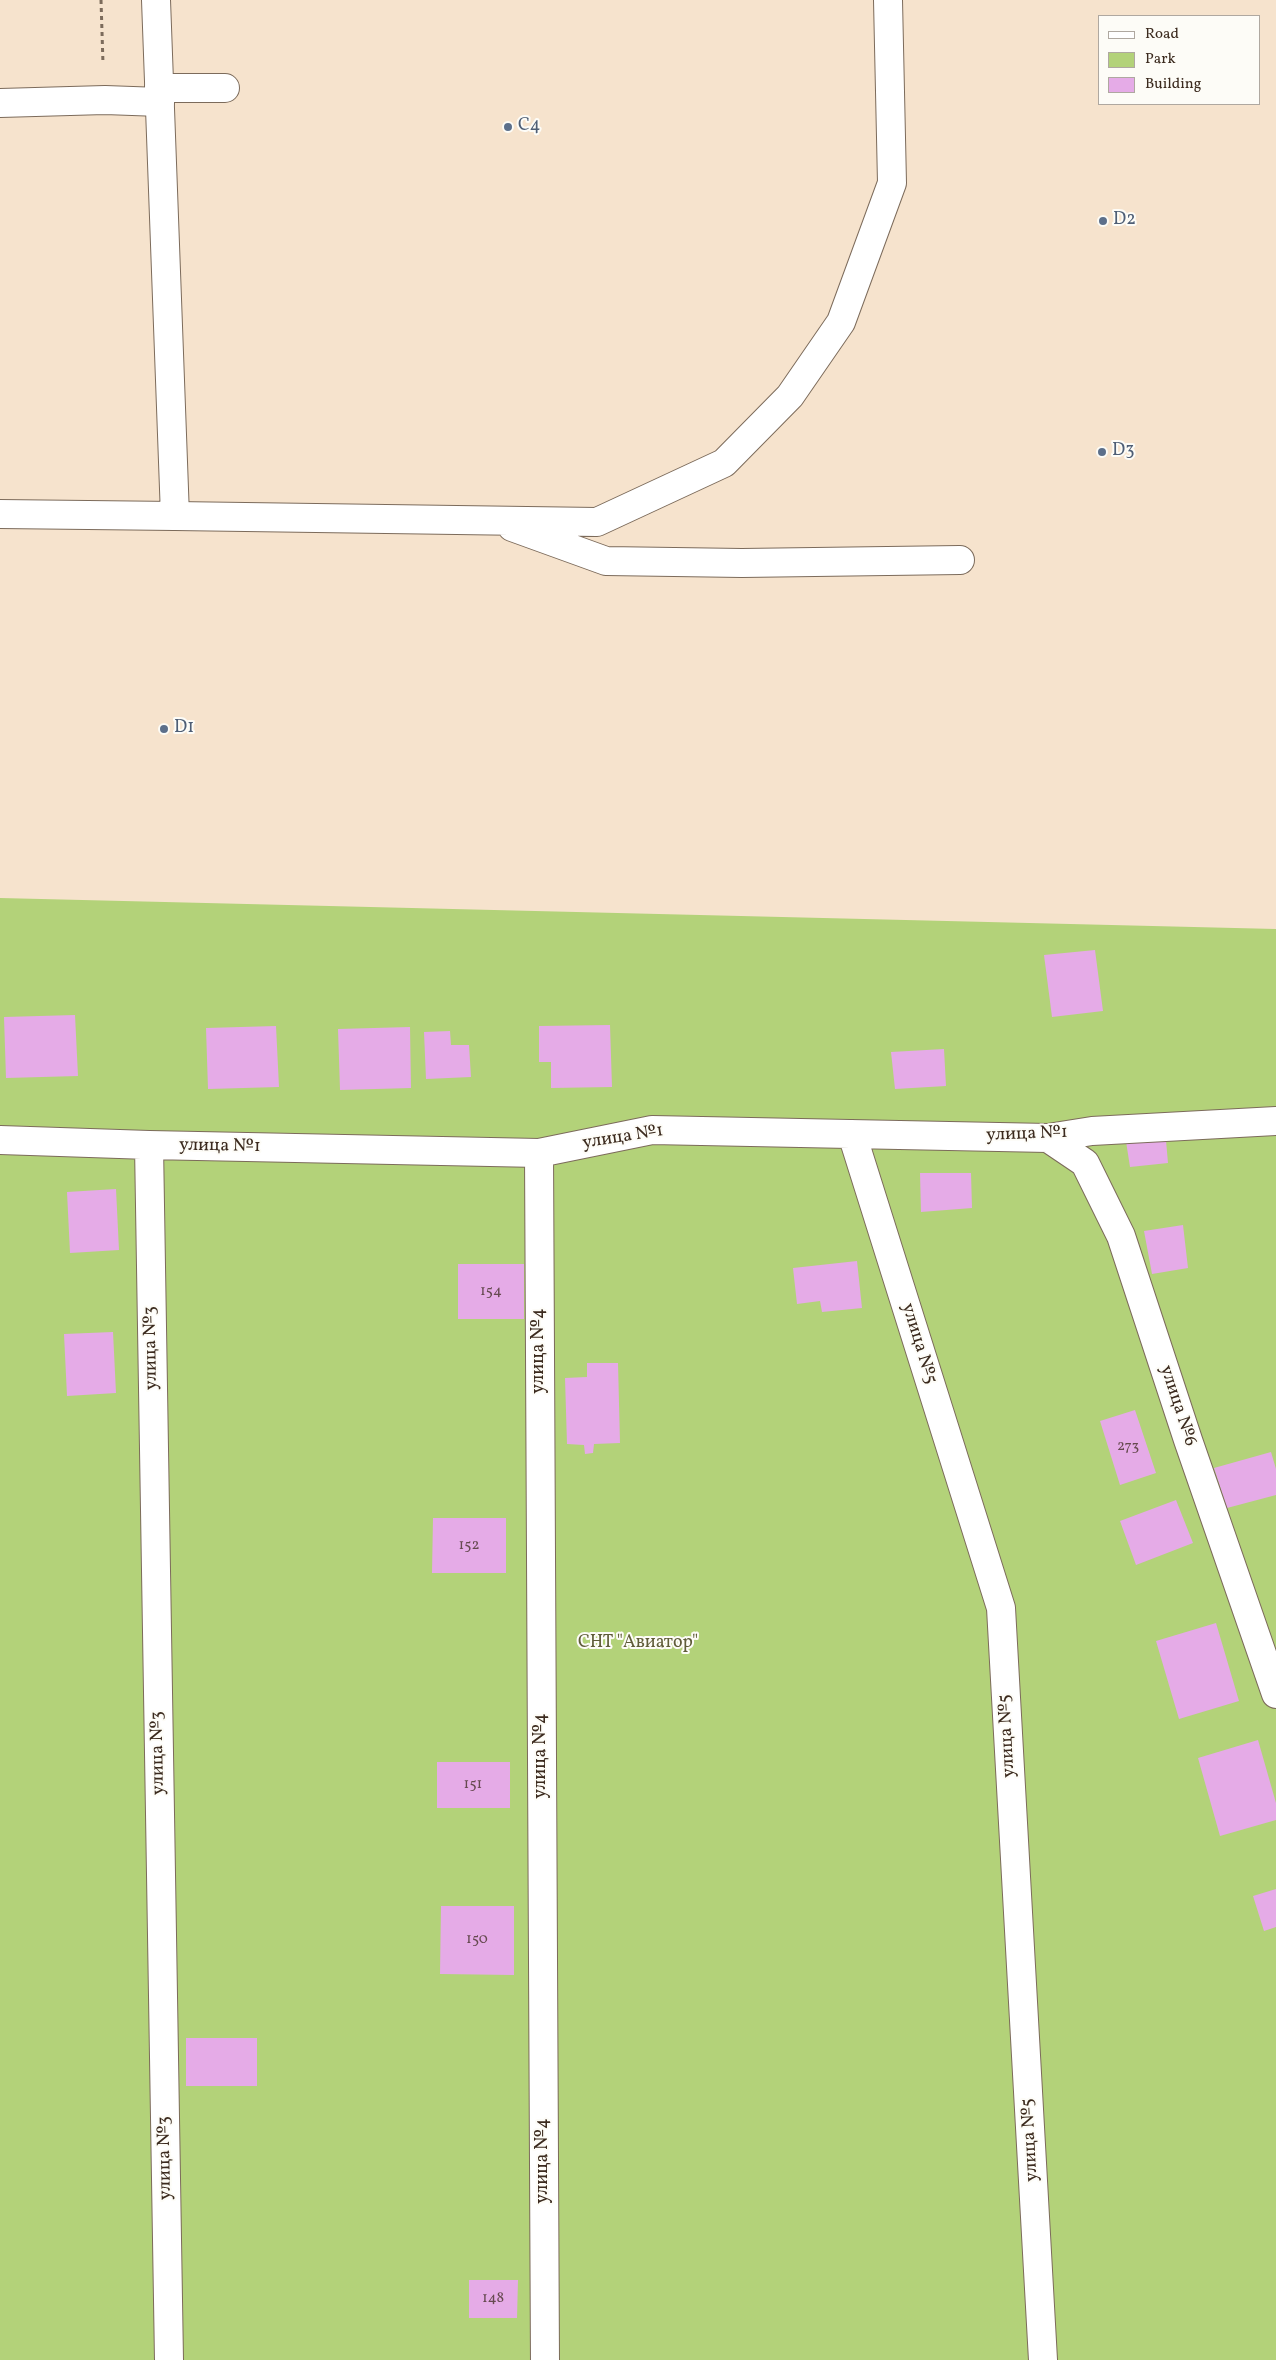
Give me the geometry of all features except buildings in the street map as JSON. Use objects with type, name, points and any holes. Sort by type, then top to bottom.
[{"type":"street","points":[[156,0],[175,516]]},
{"type":"street","points":[[0,514],[597,522],[724,463],[790,396],[841,322],[892,183],[888,0]]},
{"type":"street","points":[[0,103],[104,100],[225,88]]},
{"type":"street","points":[[492,520],[606,561],[742,563],[960,560]]},
{"type":"street","name":"улица №1","points":[[0,1140],[149,1146],[539,1153],[652,1130],[1048,1138],[1092,1130],[1276,1121]]},
{"type":"street","name":"улица №5","points":[[852,1134],[1001,1608],[1043,2360]]},
{"type":"street","name":"улица №6","points":[[1048,1138],[1085,1163],[1121,1236],[1276,1694]]},
{"type":"street","name":"улица №3","points":[[149,1146],[169,2360]]},
{"type":"street","name":"улица №4","points":[[539,1153],[545,2360]]},
{"type":"path","points":[[101,0],[104,100]]},
{"type":"green space","name":"СНТ \"Авиатор\"","points":[[0,898],[1276,929],[1276,2360],[0,2360]]},
{"type":"place","name":"C4","points":[[508,127]]},
{"type":"place","name":"D2","points":[[1103,221]]},
{"type":"place","name":"D3","points":[[1102,452]]},
{"type":"place","name":"D1","points":[[164,729]]}]
